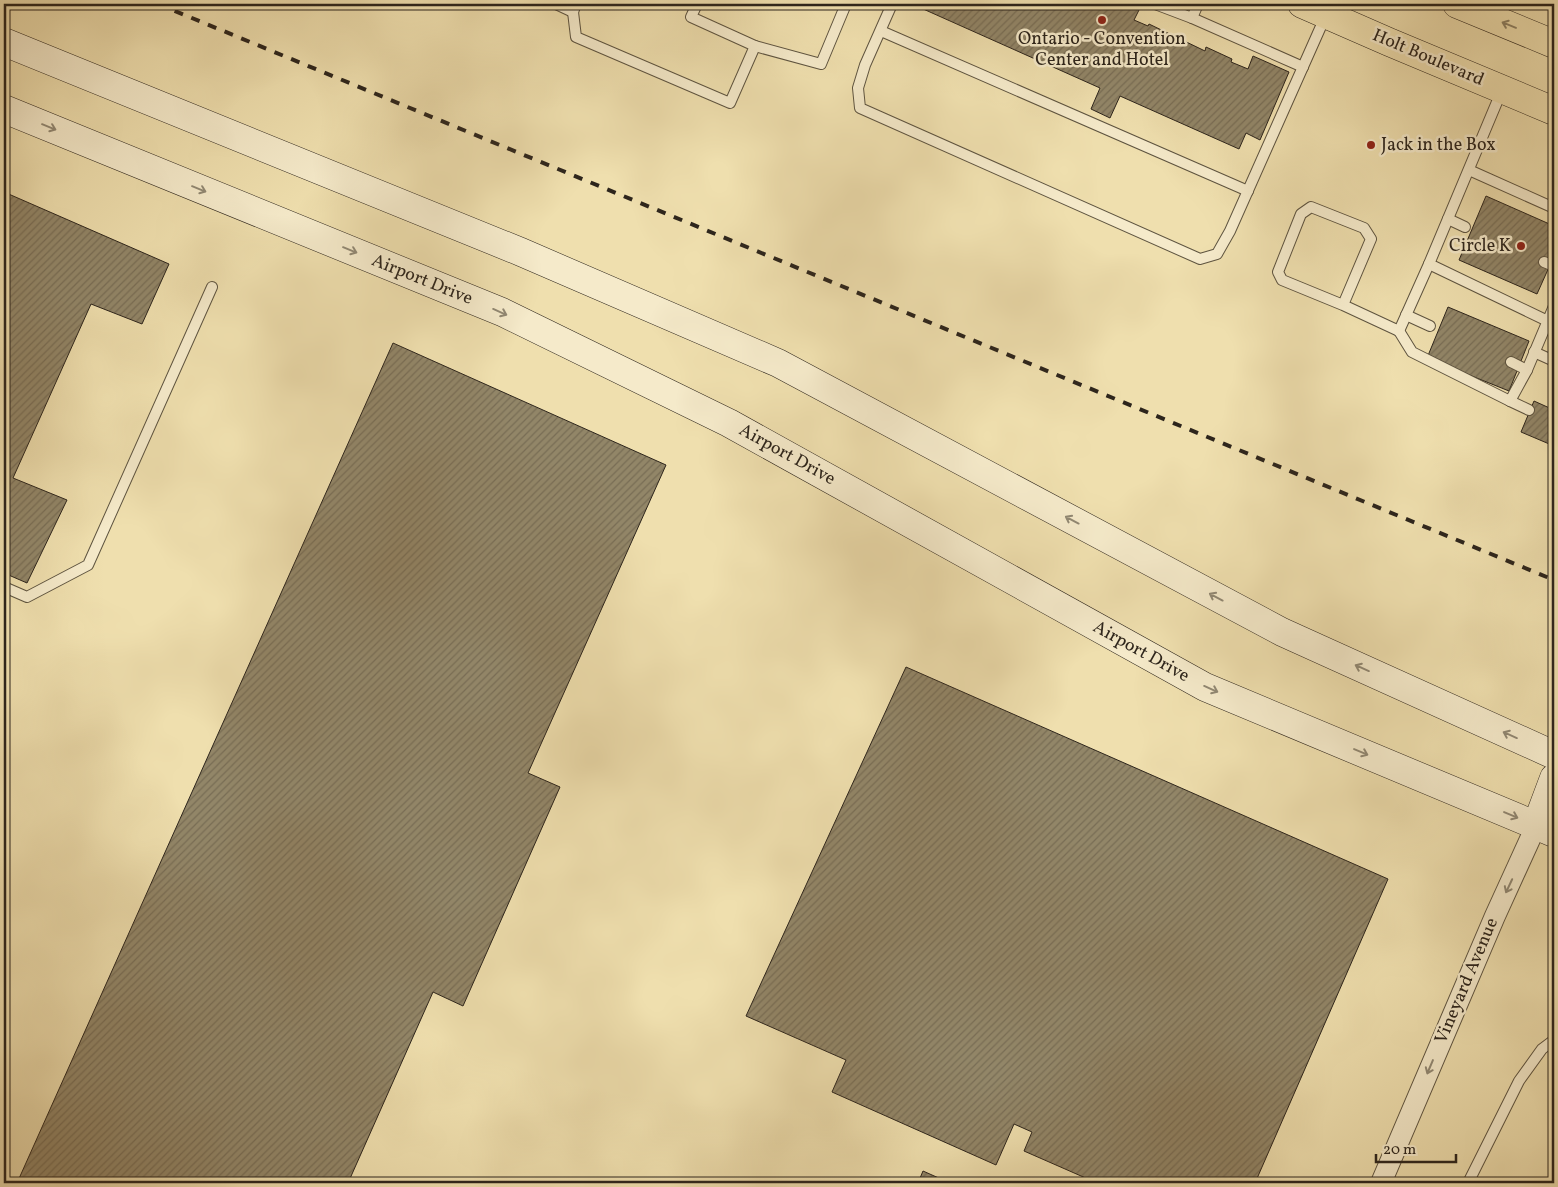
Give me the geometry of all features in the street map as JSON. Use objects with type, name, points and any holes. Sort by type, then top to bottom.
[{"type":"main road","points":[[1458,4],[1554,44]]},
{"type":"main road","name":"Holt Boulevard","points":[[1314,9],[1554,111]]},
{"type":"main road","points":[[4,42],[512,249],[778,363],[1282,632],[1554,755]]},
{"type":"main road","name":"Airport Drive","points":[[4,109],[502,312],[729,423],[1205,687],[1545,830]]},
{"type":"main road","name":"Vineyard Avenue","points":[[1545,830],[1554,778]]},
{"type":"street","name":"Vineyard Avenue","points":[[1381,1183],[1494,916],[1545,830]]},
{"type":"lane","points":[[556,4],[574,8],[576,37],[730,103],[755,46]]},
{"type":"lane","points":[[697,4],[691,17],[755,46],[821,64],[845,4]]},
{"type":"lane","points":[[892,4],[865,65],[858,88],[860,108],[1200,259],[1217,254],[1230,231],[1302,68],[1314,9]]},
{"type":"lane","points":[[1156,4],[1192,18],[1302,68]]},
{"type":"lane","points":[[1192,18],[1198,4]]},
{"type":"lane","points":[[881,31],[1248,191]]},
{"type":"lane","points":[[1399,331],[1502,90]]},
{"type":"lane","points":[[1468,170],[1554,208]]},
{"type":"lane","points":[[1343,305],[1371,239],[1364,228],[1311,207],[1301,214],[1278,272],[1282,280],[1399,331],[1412,352],[1529,410]]},
{"type":"lane","points":[[1448,219],[1465,227]]},
{"type":"lane","points":[[1429,264],[1551,323]]},
{"type":"lane","points":[[4,587],[26,597],[88,565],[212,287]]},
{"type":"lane","points":[[1510,401],[1527,370],[1534,352],[1551,323],[1554,306]]},
{"type":"lane","points":[[1406,315],[1430,326]]},
{"type":"lane","points":[[1534,352],[1554,361]]},
{"type":"lane","points":[[1510,362],[1527,370]]},
{"type":"lane","points":[[1468,1183],[1519,1081],[1542,1049],[1554,1040]]},
{"type":"building","points":[[912,4],[1142,4],[1134,20],[1148,26],[1149,24],[1205,51],[1206,47],[1232,59],[1231,62],[1248,69],[1253,56],[1289,72],[1260,140],[1246,133],[1239,149],[1120,96],[1110,118],[1091,109],[1100,88]]},
{"type":"building","points":[[4,192],[169,264],[142,324],[91,304],[13,478],[67,500],[27,583],[4,573],[4,314],[9,301],[4,298]]},
{"type":"building","points":[[1486,196],[1554,226],[1554,256],[1537,294],[1459,260]]},
{"type":"building","points":[[1448,307],[1529,341],[1509,391],[1427,358]]},
{"type":"building","points":[[393,343],[666,465],[528,773],[560,787],[463,1006],[433,992],[348,1183],[17,1183]]},
{"type":"building","points":[[1534,401],[1554,410],[1554,446],[1521,432]]},
{"type":"building","points":[[906,667],[1388,879],[1255,1183],[1097,1183],[1024,1151],[1032,1132],[1014,1124],[996,1165],[832,1092],[846,1060],[746,1016]]},
{"type":"building","points":[[923,1171],[950,1183],[918,1183]]},
{"type":"railway","points":[[158,4],[1554,580]]},
{"type":"place","name":"Ontario - Convention Center and Hotel","points":[[1102,20]]},
{"type":"place","name":"Jack in the Box","points":[[1371,145]]},
{"type":"place","name":"Circle K","points":[[1521,246]]}]
